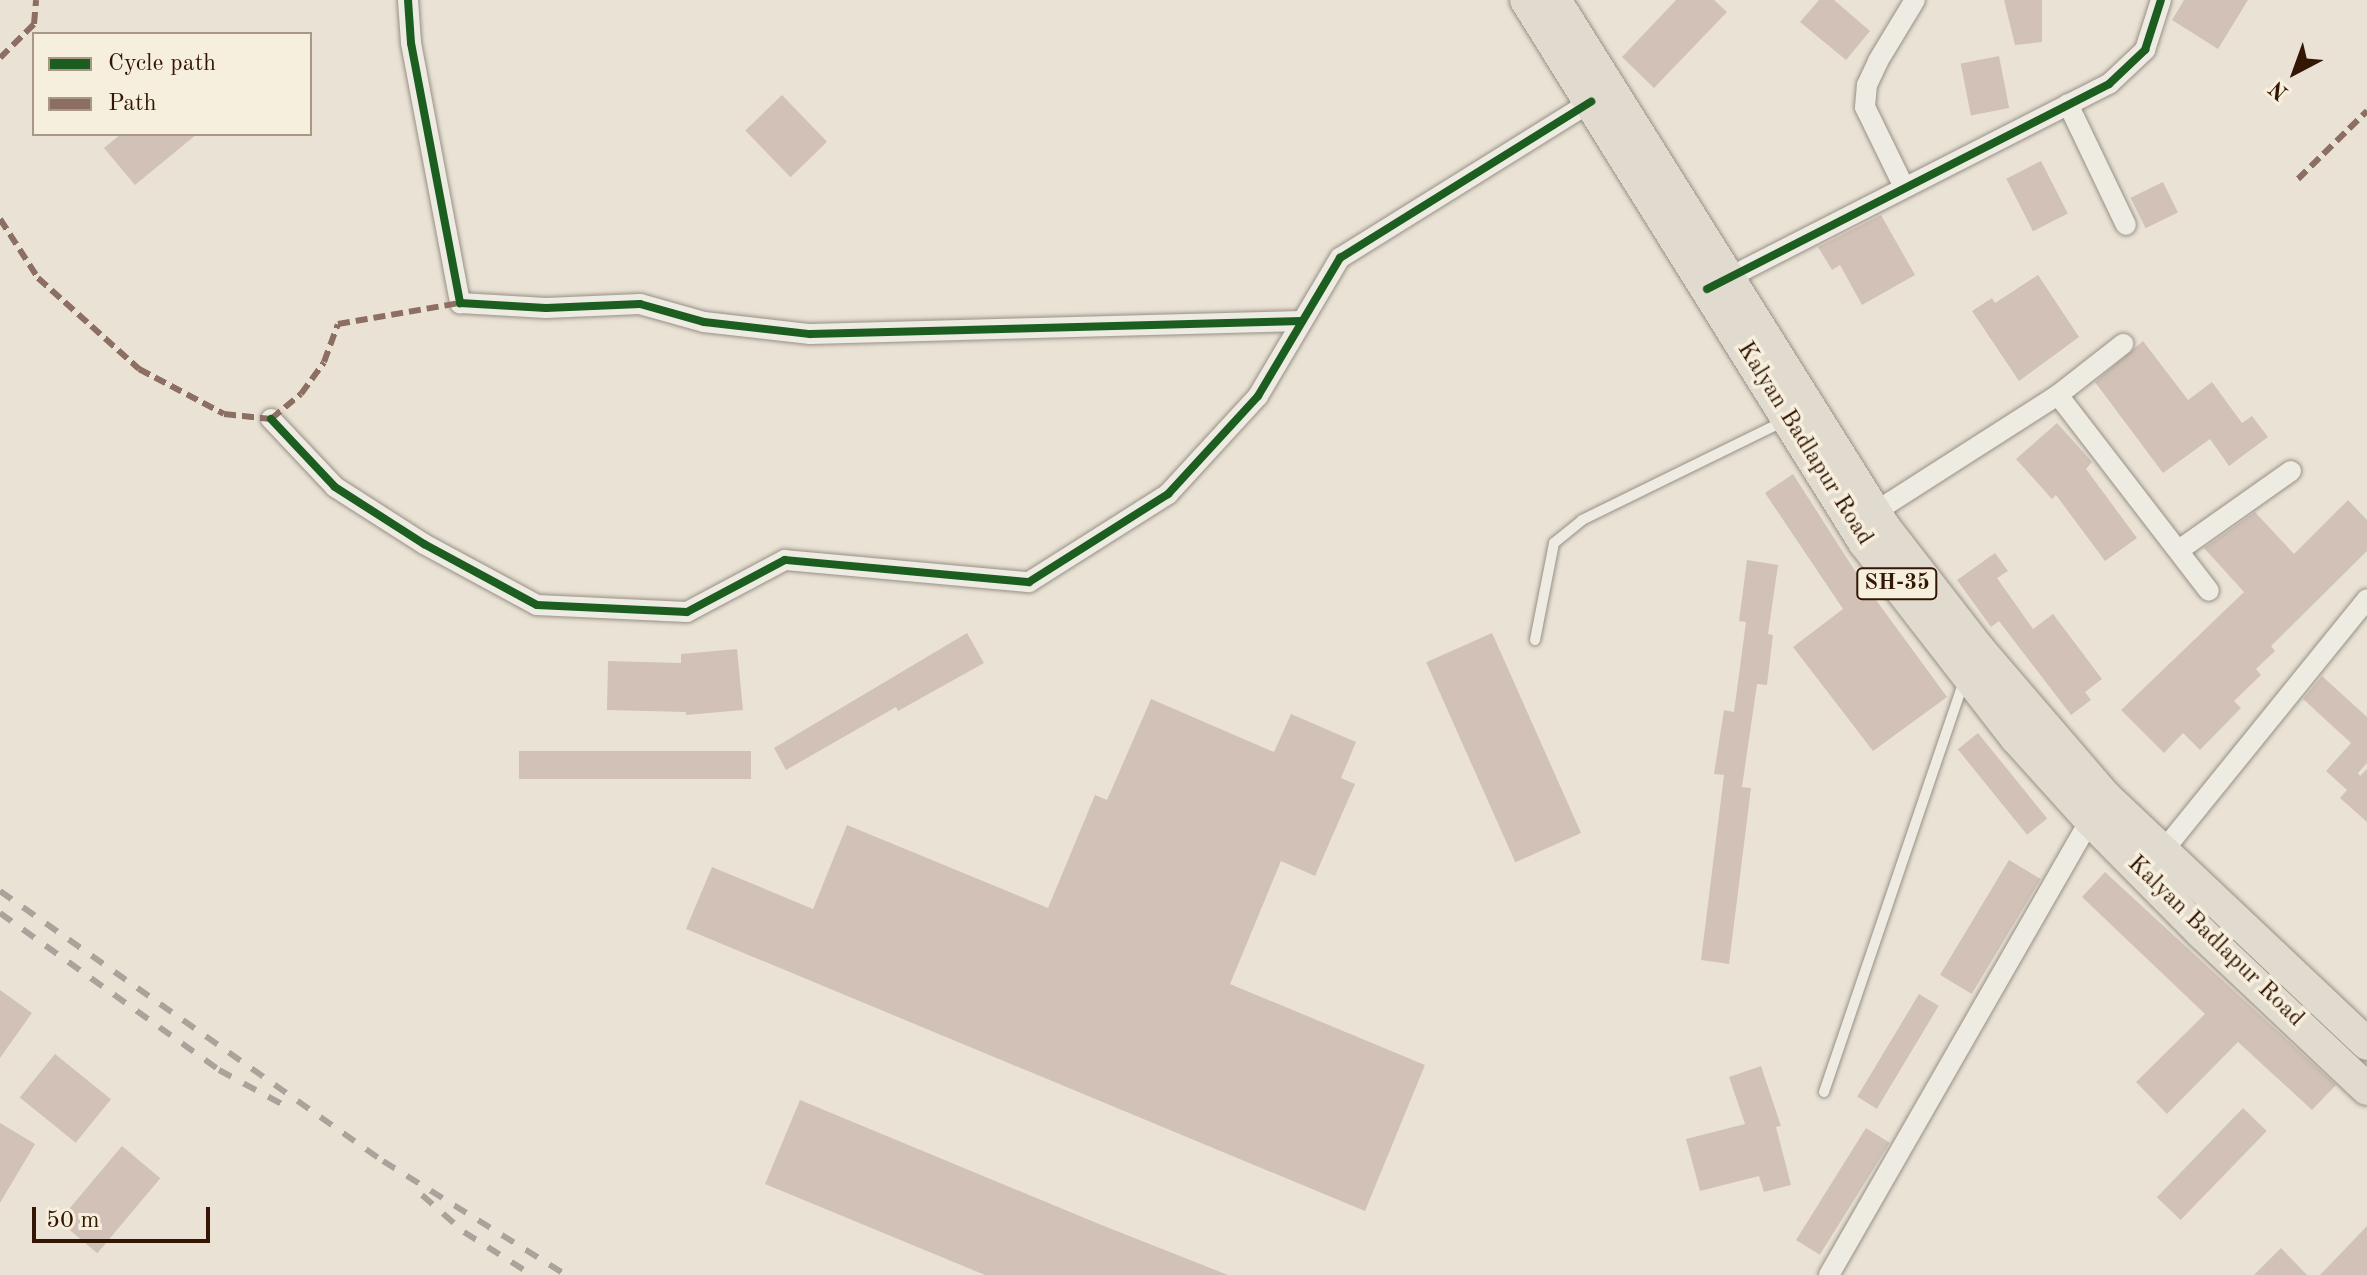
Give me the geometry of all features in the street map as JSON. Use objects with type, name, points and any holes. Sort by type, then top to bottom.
[{"type":"main road","name":"Kalyan Badlapur Road","points":[[1526,0],[1591,102],[1718,283]]},
{"type":"main road","name":"Kalyan Badlapur Road","points":[[1555,0],[1718,283],[1799,414],[1864,542],[2016,738],[2090,820],[2202,933],[2367,1089]]},
{"type":"main road","name":"Kalyan Badlapur Road","points":[[1799,414],[1978,648],[2105,796],[2367,1044]]},
{"type":"street","points":[[408,0],[411,43],[460,303],[546,308],[640,304],[704,322],[810,334],[1302,321]]},
{"type":"street","points":[[1904,187],[1865,107],[1867,85],[1878,61],[1915,0]]},
{"type":"street","points":[[1718,283],[2109,84],[2145,50],[2161,0]]},
{"type":"street","points":[[271,419],[335,487],[424,544],[537,605],[687,612],[785,560],[1029,582],[1168,494],[1258,396],[1340,258],[1591,102]]},
{"type":"street","points":[[2068,104],[2126,225]]},
{"type":"street","points":[[1875,512],[2058,395],[2123,344]]},
{"type":"street","points":[[2058,395],[2209,591]]},
{"type":"street","points":[[2179,550],[2291,471]]},
{"type":"street","points":[[2163,851],[2367,599]]},
{"type":"street","points":[[1829,1275],[2090,820]]},
{"type":"lane","points":[[1535,640],[1554,543],[1582,520],[1799,414]]},
{"type":"lane","points":[[1824,1092],[1967,674]]},
{"type":"building","points":[[1676,0],[1714,0],[1727,12],[1654,88],[1622,57]]},
{"type":"building","points":[[1819,0],[1834,0],[1870,31],[1846,60],[1800,22]]},
{"type":"building","points":[[2004,0],[2042,0],[2042,42],[2015,45]]},
{"type":"building","points":[[2184,0],[2248,0],[2218,49],[2172,20]]},
{"type":"building","points":[[1999,56],[2009,108],[1971,115],[1961,63]]},
{"type":"building","points":[[782,95],[827,142],[790,177],[745,130]]},
{"type":"building","points":[[119,136],[195,136],[135,185],[104,148]]},
{"type":"building","points":[[2041,161],[2068,214],[2033,231],[2006,179]]},
{"type":"building","points":[[2163,182],[2178,213],[2146,228],[2131,198]]},
{"type":"building","points":[[1881,215],[1915,275],[1862,305],[1840,265],[1832,270],[1818,247]]},
{"type":"building","points":[[2038,275],[2079,337],[2019,381],[1972,311],[1992,298],[1995,303]]},
{"type":"building","points":[[2143,341],[2188,400],[2212,382],[2242,423],[2252,416],[2268,437],[2229,466],[2210,439],[2163,473],[2095,382]]},
{"type":"building","points":[[2057,423],[2092,462],[2086,469],[2137,538],[2105,561],[2056,495],[2052,499],[2016,459]]},
{"type":"building","points":[[1793,474],[1857,574],[1947,697],[1873,751],[1793,647],[1843,609],[1765,493]]},
{"type":"building","points":[[2348,500],[2367,520],[2367,551],[2271,646],[2275,651],[2256,669],[2261,675],[2234,701],[2241,708],[2200,750],[2183,733],[2164,753],[2121,710],[2244,592],[2204,548],[2255,512],[2294,554]]},
{"type":"building","points":[[1995,553],[2008,571],[1997,578],[2033,629],[2053,614],[2102,679],[2085,692],[2091,700],[2071,715],[1999,621],[1991,627],[1957,580]]},
{"type":"building","points":[[1747,560],[1778,565],[1768,634],[1773,635],[1767,685],[1757,684],[1742,787],[1751,788],[1729,964],[1701,960],[1724,775],[1714,774],[1724,710],[1734,712],[1746,622],[1739,621]]},
{"type":"building","points":[[967,633],[984,663],[898,711],[896,707],[786,770],[774,748]]},
{"type":"building","points":[[1492,633],[1581,833],[1515,862],[1426,662]]},
{"type":"building","points":[[737,649],[743,710],[686,715],[686,712],[607,710],[608,661],[681,663],[681,654]]},
{"type":"building","points":[[2322,676],[2367,717],[2367,763],[2358,773],[2360,776],[2367,769],[2367,822],[2340,798],[2347,790],[2326,771],[2351,743],[2303,699]]},
{"type":"building","points":[[1151,699],[1274,752],[1291,714],[1356,742],[1341,778],[1355,784],[1315,876],[1281,861],[1230,984],[1425,1065],[1365,1211],[686,929],[712,867],[813,909],[847,825],[1048,908],[1095,795],[1107,800]]},
{"type":"building","points":[[1978,733],[2047,818],[2027,835],[1958,749]]},
{"type":"building","points":[[519,751],[751,751],[751,779],[519,779]]},
{"type":"building","points":[[2009,860],[2041,879],[1972,994],[1940,975]]},
{"type":"building","points":[[2105,872],[2336,1085],[2312,1110],[2238,1042],[2167,1114],[2136,1082],[2205,1014],[2082,897]]},
{"type":"building","points":[[0,990],[32,1013],[0,1058]]},
{"type":"building","points":[[1919,994],[1939,1006],[1877,1109],[1857,1097]]},
{"type":"building","points":[[55,1054],[111,1099],[76,1143],[20,1098]]},
{"type":"building","points":[[1761,1066],[1781,1126],[1776,1127],[1791,1185],[1764,1192],[1759,1176],[1700,1191],[1686,1139],[1745,1124],[1729,1077]]},
{"type":"building","points":[[800,1100],[1228,1275],[985,1275],[765,1184]]},
{"type":"building","points":[[2243,1108],[2267,1131],[2181,1220],[2157,1197]]},
{"type":"building","points":[[0,1123],[35,1144],[0,1203]]},
{"type":"building","points":[[1866,1128],[1890,1143],[1820,1255],[1796,1240]]},
{"type":"building","points":[[122,1146],[160,1178],[97,1253],[59,1221]]},
{"type":"building","points":[[2367,1226],[2367,1275],[2320,1275]]},
{"type":"building","points":[[2281,1248],[2307,1275],[2254,1275]]},
{"type":"railway","points":[[0,891],[383,1161],[566,1275]]},
{"type":"railway","points":[[0,913],[219,1070],[289,1108]]},
{"type":"railway","points":[[422,1195],[464,1232],[532,1275]]},
{"type":"marked path","points":[[0,58],[34,24],[36,0]]},
{"type":"marked path","points":[[2298,179],[2367,111]]},
{"type":"marked path","points":[[0,219],[38,278],[139,369],[224,414],[271,419],[301,394],[324,362],[338,324],[460,303]]},
{"type":"cycle path","points":[[408,0],[411,43],[460,303],[546,308],[640,304],[704,322],[810,334],[1302,321]]},
{"type":"cycle path","points":[[1707,289],[2109,84],[2145,50],[2161,0]]},
{"type":"cycle path","points":[[271,419],[335,487],[424,544],[537,605],[687,612],[785,560],[1029,582],[1168,494],[1258,396],[1340,258],[1591,102]]}]
